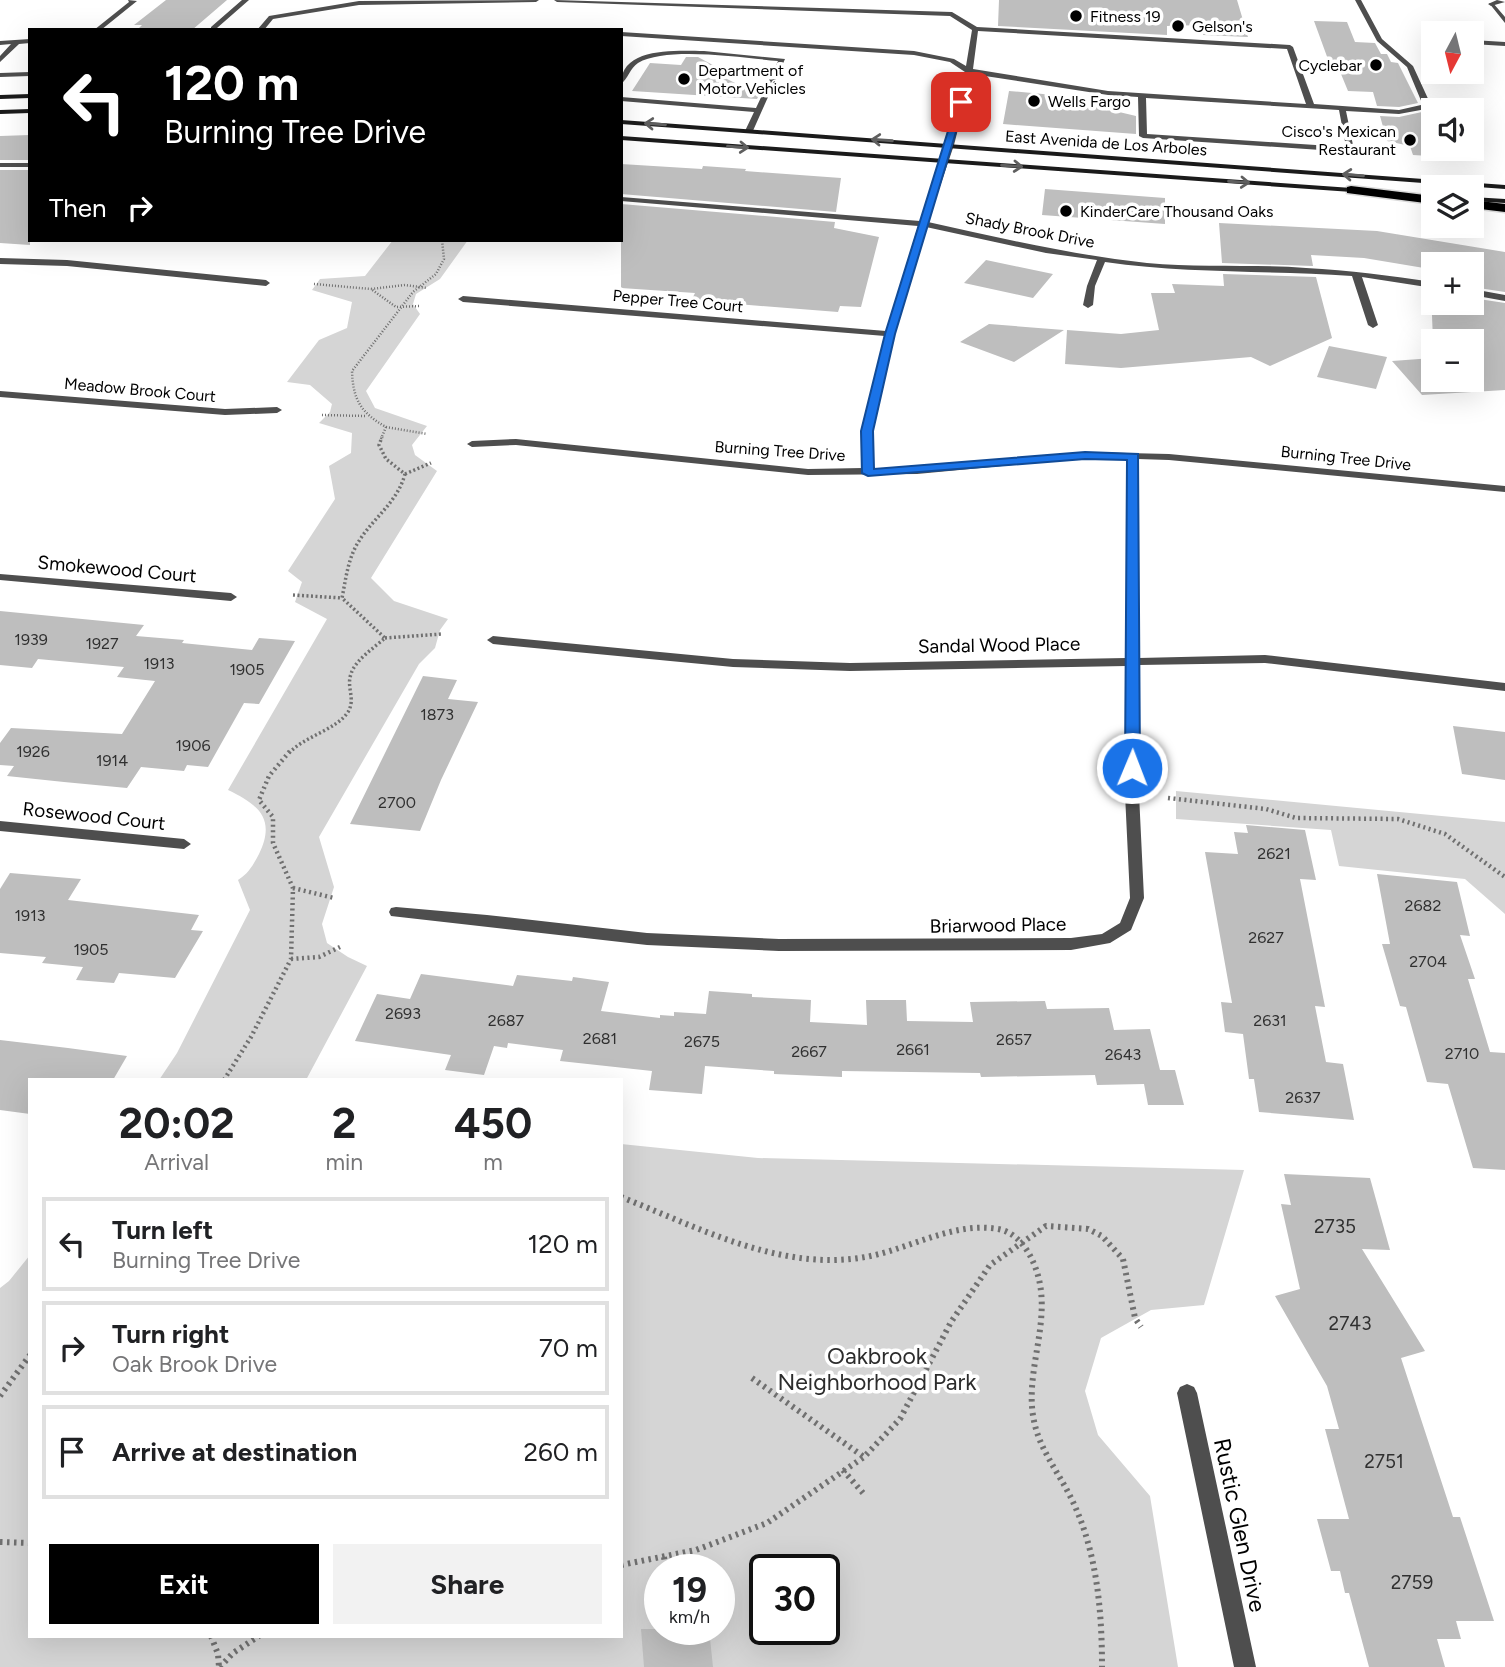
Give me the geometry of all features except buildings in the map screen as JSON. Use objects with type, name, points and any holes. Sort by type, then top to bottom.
[{"type":"highway","points":[[1351,190],[1421,197]]},
{"type":"highway","points":[[1484,204],[1505,208]]},
{"type":"main road","points":[[0,97],[28,96]]},
{"type":"main road","points":[[0,112],[28,111]]},
{"type":"main road","name":"East Avenida de Los Arboles","points":[[623,122],[1505,187]]},
{"type":"main road","name":"East Avenida de Los Arboles","points":[[623,138],[1351,190]]},
{"type":"main road","points":[[1484,201],[1505,201]]},
{"type":"street","points":[[100,28],[134,1],[131,0]]},
{"type":"street","points":[[213,28],[246,0]]},
{"type":"street","points":[[262,28],[271,18],[359,3],[536,0]]},
{"type":"street","points":[[558,0],[952,14],[975,29],[1290,47],[1311,107]]},
{"type":"street","points":[[623,34],[914,53],[952,60],[969,71],[1142,96],[1399,112],[1423,107],[1426,103],[1409,66],[1379,40],[1358,0]]},
{"type":"street","points":[[1504,0],[1491,4],[1505,21]]},
{"type":"street","points":[[868,473],[867,431],[890,334],[950,145],[969,71],[975,29]]},
{"type":"street","points":[[0,60],[18,41]]},
{"type":"street","points":[[0,43],[28,41]]},
{"type":"street","points":[[1484,43],[1505,44]]},
{"type":"street","points":[[645,48],[704,48],[708,55]]},
{"type":"street","points":[[623,79],[632,64],[646,58],[670,54],[708,55],[780,63]]},
{"type":"street","points":[[646,58],[780,63]]},
{"type":"street","points":[[749,131],[780,63]]},
{"type":"street","points":[[0,75],[28,74]]},
{"type":"street","points":[[1142,96],[1143,136],[1350,150],[1342,109]]},
{"type":"street","points":[[623,99],[758,110]]},
{"type":"street","points":[[0,165],[28,165]]},
{"type":"street","name":"Shady Brook Drive","points":[[623,199],[923,224],[1101,260],[1193,269],[1356,274],[1421,283]]},
{"type":"street","points":[[1088,305],[1091,286],[1101,260]]},
{"type":"street","points":[[0,261],[67,263],[266,283]]},
{"type":"street","points":[[1356,274],[1373,325]]},
{"type":"street","points":[[1484,294],[1505,298]]},
{"type":"street","name":"Pepper Tree Court","points":[[463,299],[890,334]]},
{"type":"street","name":"Meadow Brook Court","points":[[0,394],[225,412],[277,410]]},
{"type":"street","name":"Burning Tree Drive","points":[[472,444],[516,442],[808,472],[868,473],[1085,455],[1169,457],[1505,489]]},
{"type":"street","name":"Briarwood Place","points":[[396,912],[647,939],[779,945],[1071,944],[1105,939],[1126,926],[1137,898],[1132,794],[1133,456]]},
{"type":"street","name":"Smokewood Court","points":[[0,577],[231,597]]},
{"type":"street","name":"Sandal Wood Place","points":[[493,640],[733,663],[850,667],[1265,659],[1505,687]]},
{"type":"street","name":"Rosewood Court","points":[[0,826],[184,844]]},
{"type":"street","name":"Rustic Glen Drive","points":[[1187,1393],[1245,1667]]},
{"type":"path","points":[[365,416],[358,405],[352,385],[352,371],[420,286],[436,274],[444,258],[442,242]]},
{"type":"path","points":[[314,284],[371,289],[420,286],[427,288]]},
{"type":"path","points":[[371,289],[383,296],[392,308],[400,310],[419,306]]},
{"type":"path","points":[[322,415],[365,416],[386,427],[428,434]]},
{"type":"path","points":[[386,427],[379,445],[386,459],[405,474]]},
{"type":"path","points":[[342,598],[355,548],[361,537],[397,497],[405,474],[431,463]]},
{"type":"path","points":[[293,595],[342,598],[385,638]]},
{"type":"path","points":[[225,1078],[251,1037],[291,959],[293,888],[274,843],[273,817],[260,804],[259,798],[272,772],[287,755],[303,741],[348,713],[353,703],[350,675],[362,658],[385,638],[442,634]]},
{"type":"path","points":[[1168,798],[1266,808],[1296,818],[1398,819],[1445,834],[1505,877]]},
{"type":"path","points":[[293,888],[334,898]]},
{"type":"path","points":[[291,959],[318,957],[340,947]]},
{"type":"path","points":[[623,1198],[759,1248],[805,1258],[844,1260],[884,1253],[966,1230],[989,1228],[1002,1230],[1020,1241],[1039,1276],[1041,1296],[1033,1417],[1048,1457],[1072,1500],[1089,1543],[1098,1591],[1102,1667]]},
{"type":"path","points":[[678,1554],[696,1550],[767,1523],[864,1457],[900,1419],[951,1322],[990,1265],[1020,1241],[1046,1226],[1088,1229],[1102,1236],[1123,1259],[1135,1318],[1141,1327]]},
{"type":"path","points":[[0,1395],[28,1358]]},
{"type":"path","points":[[752,1378],[864,1457]]},
{"type":"path","points":[[843,1470],[863,1493]]},
{"type":"path","points":[[0,1542],[28,1543]]},
{"type":"path","points":[[623,1565],[644,1561]]},
{"type":"path","points":[[212,1638],[220,1667]]},
{"type":"path","points":[[220,1667],[233,1653],[256,1638]]},
{"type":"green space","points":[[391,242],[467,242],[440,279],[416,294],[413,304],[420,314],[366,391],[375,408],[427,426],[412,445],[415,455],[437,471],[371,578],[394,601],[448,619],[440,630],[435,648],[419,664],[319,837],[334,887],[322,924],[327,943],[367,966],[307,1078],[160,1078],[177,1053],[250,910],[238,880],[248,872],[259,854],[264,842],[265,822],[262,814],[248,801],[228,790],[327,619],[295,602],[302,582],[288,571],[335,499],[329,466],[351,453],[352,433],[319,423],[330,412],[332,404],[310,385],[287,382],[319,340],[347,328],[352,302],[312,290],[320,279],[365,276]]},
{"type":"green space","points":[[1176,791],[1505,822],[1505,914],[1465,879],[1339,866],[1331,830],[1176,819]]},
{"type":"green space","name":"Oakbrook Neighborhood Park","points":[[623,1144],[758,1158],[1244,1170],[1204,1305],[1151,1310],[1101,1338],[1085,1391],[1098,1435],[1150,1496],[1178,1667],[0,1667],[0,1288],[28,1257],[28,1638],[623,1638]]},
{"type":"place","name":"Fitness 19","points":[[1076,16]]},
{"type":"place","name":"Gelson's","points":[[1178,26]]},
{"type":"place","name":"Cyclebar","points":[[1376,65]]},
{"type":"place","name":"Department of Motor Vehicles","points":[[684,79]]},
{"type":"place","name":"Wells Fargo","points":[[1034,101]]},
{"type":"place","name":"Cisco's Mexican Restaurant","points":[[1410,140]]},
{"type":"place","name":"KinderCare Thousand Oaks","points":[[1066,211]]},
{"type":"route","points":[[961,102],[890,334],[867,431],[868,473],[1085,455],[1133,456],[1132,768]]}]
